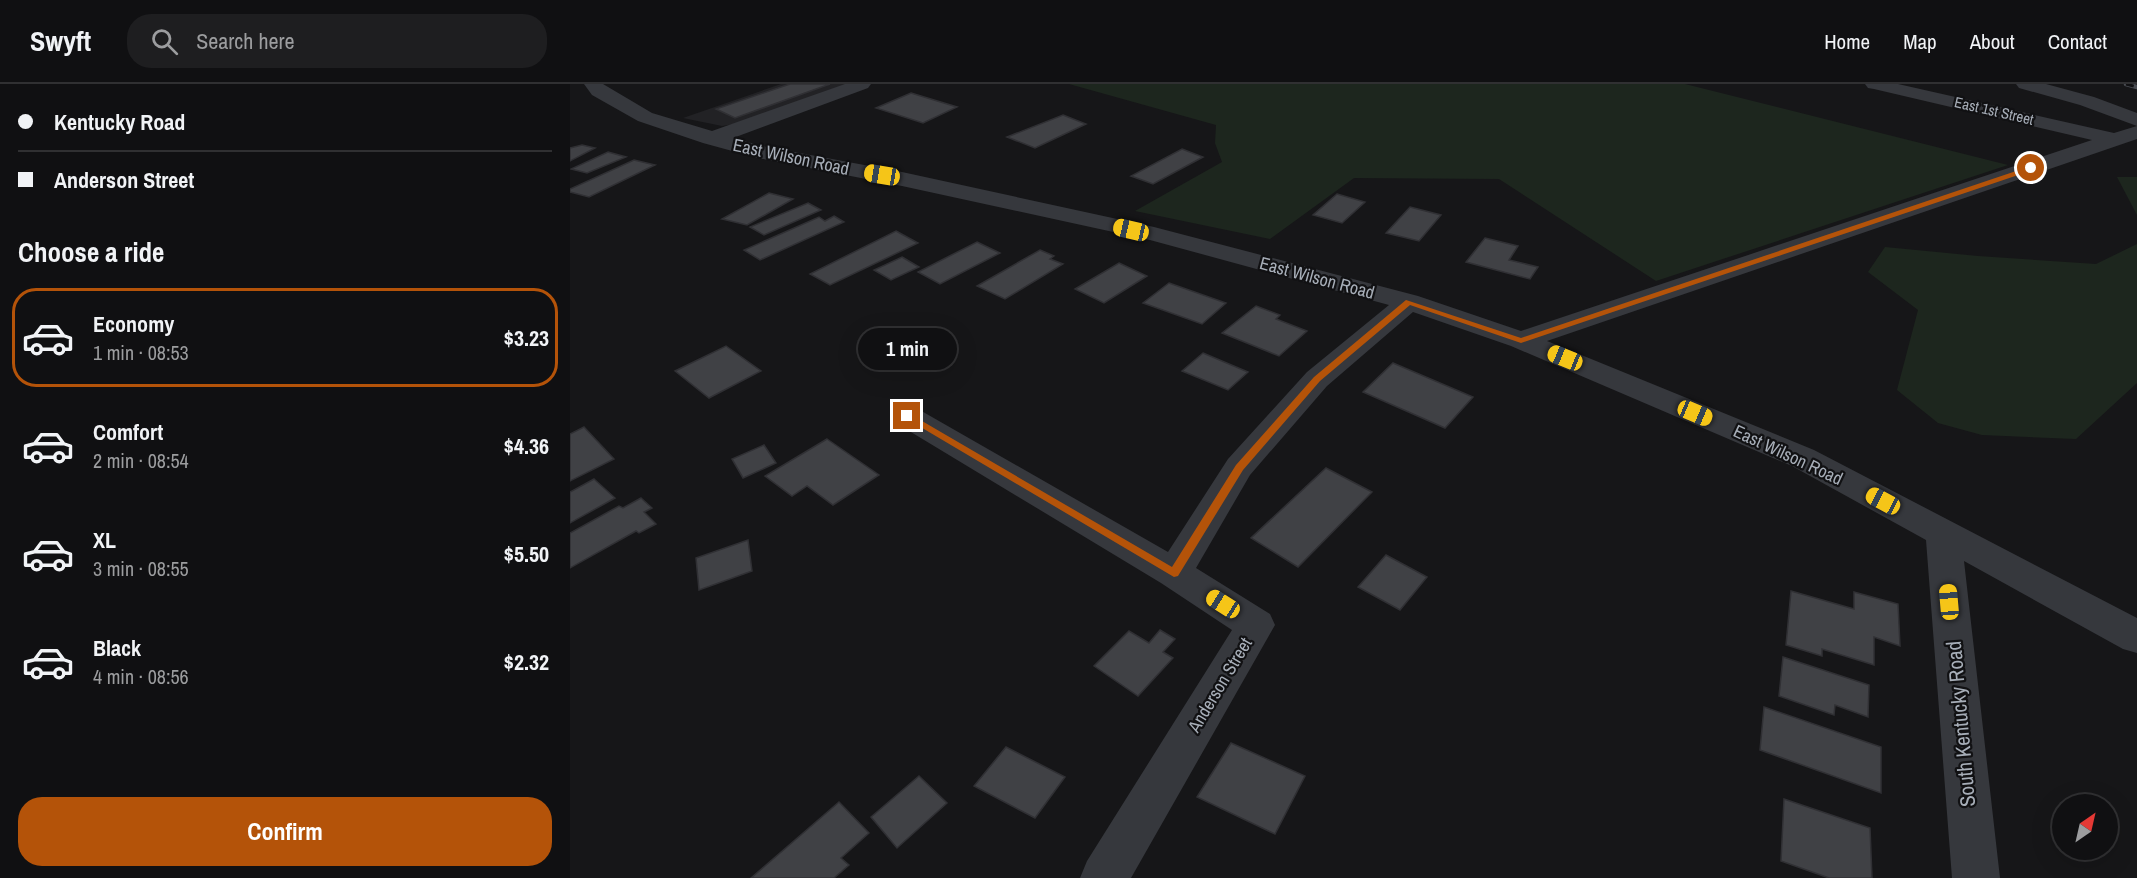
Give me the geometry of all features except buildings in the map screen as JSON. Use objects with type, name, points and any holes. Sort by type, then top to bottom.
[{"type":"street","name":"East Wilson Road","points":[[593,84],[599,90],[645,117],[710,139],[758,152],[902,179],[1154,234],[1409,302],[1521,340],[1803,458],[2137,638]]},
{"type":"street","points":[[710,139],[862,84]]},
{"type":"street","name":"East 1st Street","points":[[1874,84],[2113,139]]},
{"type":"street","points":[[2025,84],[2087,101],[2137,120]]},
{"type":"street","points":[[1521,340],[2137,132]]},
{"type":"street","points":[[1174,573],[1239,467],[1317,379],[1409,302]]},
{"type":"street","name":"Anderson Street","points":[[907,416],[1174,573],[1256,625],[1104,878]]},
{"type":"street","name":"South Kentucky Road","points":[[1943,533],[1976,878]]},
{"type":"shaded area","points":[[781,84],[850,84],[741,123],[722,126],[683,118]]},
{"type":"shaded area","points":[[1069,84],[1685,84],[2008,165],[1656,281],[1499,179],[1354,178],[1270,239],[1135,211],[1222,162],[1215,143],[1216,125]]},
{"type":"shaded area","points":[[2117,177],[2137,177],[2137,215]]},
{"type":"shaded area","points":[[2137,244],[2137,383],[2076,439],[1982,435],[1938,423],[1897,390],[1918,310],[1868,272],[1885,247],[2096,264]]},
{"type":"railway","points":[[2126,84],[2137,87]]},
{"type":"route","points":[[907,416],[1174,573],[1239,467],[1317,379],[1409,302],[1521,340],[2031,168]]}]
